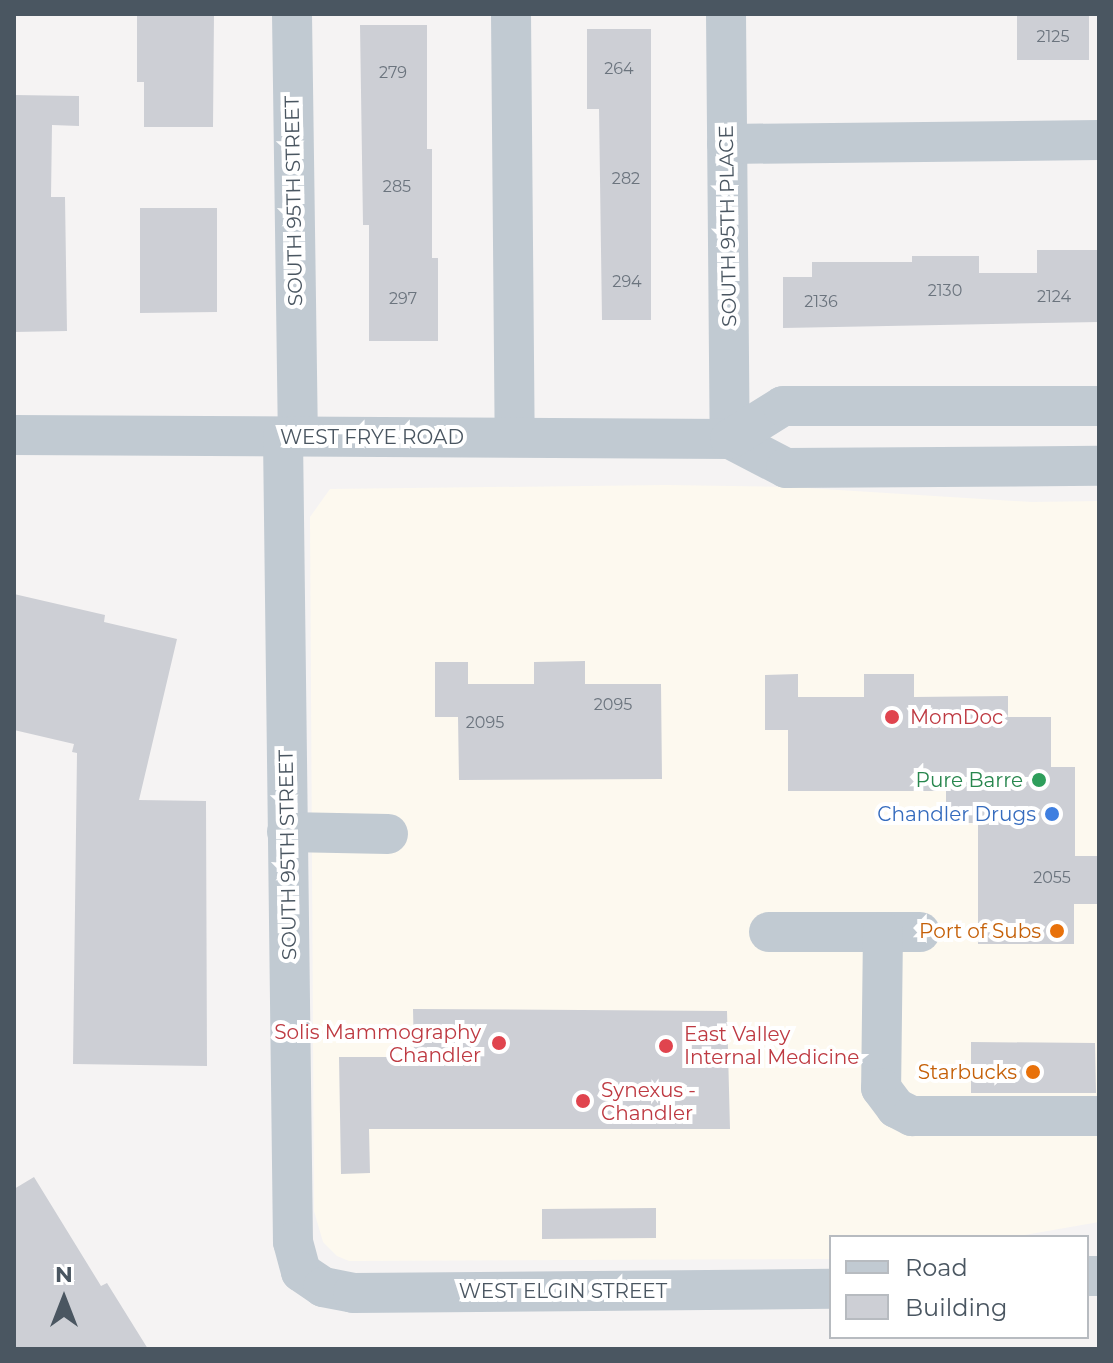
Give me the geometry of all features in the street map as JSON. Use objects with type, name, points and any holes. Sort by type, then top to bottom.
[{"type":"street","name":"SOUTH 95TH STREET","points":[[292,14],[287,832],[293,1242],[301,1272]]},
{"type":"street","points":[[511,14],[515,437]]},
{"type":"street","name":"SOUTH 95TH PLACE","points":[[726,14],[730,439]]},
{"type":"street","points":[[727,144],[1099,140]]},
{"type":"street","points":[[730,439],[783,406],[1099,406]]},
{"type":"street","name":"WEST FRYE ROAD","points":[[14,435],[730,439],[786,468],[1099,466]]},
{"type":"street","points":[[287,832],[388,834]]},
{"type":"street","points":[[769,932],[902,932],[881,1088],[896,1108],[912,1116],[1099,1116]]},
{"type":"street","name":"WEST ELGIN STREET","points":[[301,1272],[323,1287],[353,1293],[829,1289]]},
{"type":"shaded area","points":[[666,485],[791,487],[1032,502],[1099,501],[1099,1222],[1024,1235],[829,1235],[829,1259],[349,1261],[337,1256],[323,1242],[314,1211],[310,517],[330,489]]},
{"type":"building","points":[[137,14],[214,14],[213,127],[144,127],[144,82],[137,82]]},
{"type":"building","points":[[1017,14],[1089,14],[1089,60],[1017,60]]},
{"type":"building","points":[[360,25],[427,25],[427,149],[432,149],[432,258],[438,258],[438,341],[369,341],[369,225],[363,225]]},
{"type":"building","points":[[587,29],[651,29],[651,320],[602,320],[599,109],[587,109]]},
{"type":"building","points":[[14,95],[79,96],[79,126],[52,125],[51,197],[65,197],[67,331],[14,332]]},
{"type":"building","points":[[140,208],[217,208],[217,312],[140,313]]},
{"type":"building","points":[[1037,250],[1099,250],[1099,322],[783,328],[783,277],[812,277],[812,262],[912,262],[912,256],[979,256],[979,273],[1037,273]]},
{"type":"building","points":[[14,594],[105,615],[104,622],[177,639],[139,800],[206,801],[207,1066],[73,1064],[77,753],[72,752],[74,744],[14,730]]},
{"type":"building","points":[[585,661],[585,684],[661,684],[662,779],[459,780],[458,717],[435,717],[435,662],[468,662],[468,684],[534,684],[534,662]]},
{"type":"building","points":[[798,674],[798,697],[864,697],[864,674],[914,674],[914,697],[1008,696],[1008,717],[1051,717],[1051,767],[1075,767],[1075,856],[1098,856],[1098,904],[1074,904],[1074,944],[978,944],[978,823],[946,823],[946,791],[788,791],[788,730],[765,730],[765,675]]},
{"type":"building","points":[[413,1009],[727,1011],[730,1129],[369,1129],[370,1173],[341,1174],[339,1057],[414,1057]]},
{"type":"building","name":"Starbucks","points":[[971,1042],[1095,1043],[1096,1093],[971,1093]]},
{"type":"building","points":[[34,1177],[101,1286],[107,1283],[148,1349],[14,1349],[14,1189]]},
{"type":"building","points":[[656,1208],[656,1238],[542,1239],[542,1209]]},
{"type":"place","name":"MomDoc","points":[[892,717]]},
{"type":"place","name":"Pure Barre","points":[[1039,780]]},
{"type":"place","name":"Chandler Drugs","points":[[1052,814]]},
{"type":"place","name":"Port of Subs","points":[[1057,931]]},
{"type":"place","name":"Solis Mammography Chandler","points":[[499,1043]]},
{"type":"place","name":"East Valley Internal Medicine","points":[[666,1046]]},
{"type":"place","name":"Starbucks","points":[[1033,1072]]},
{"type":"place","name":"Synexus - Chandler","points":[[583,1101]]}]
